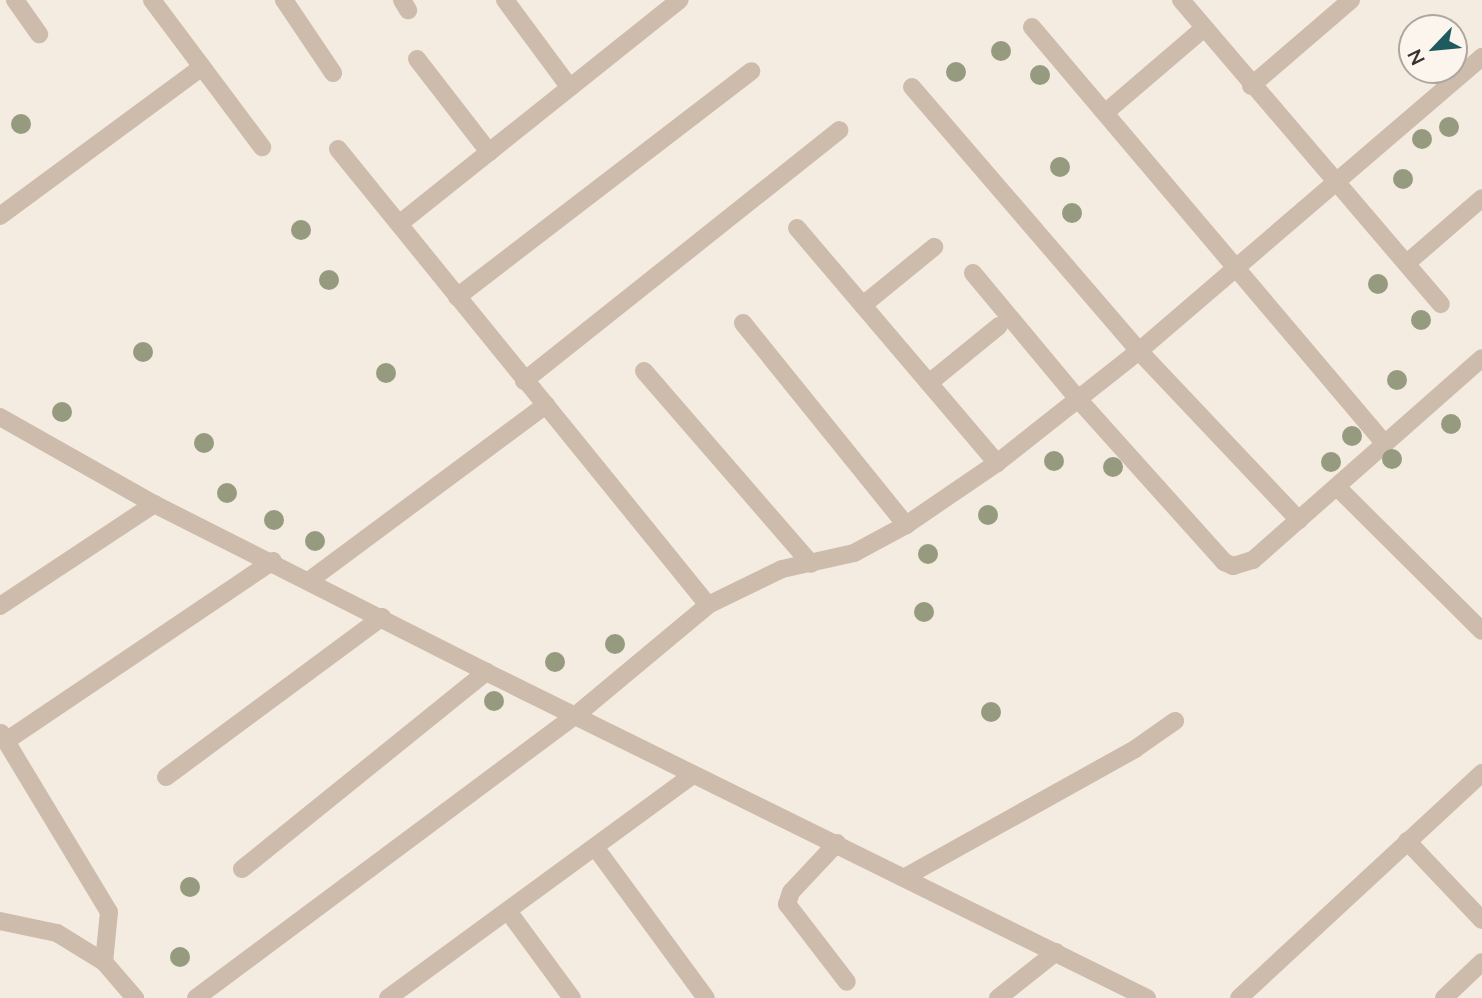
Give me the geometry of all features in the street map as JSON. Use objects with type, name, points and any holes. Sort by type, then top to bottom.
[{"type":"street","points":[[15,0],[39,34]]},
{"type":"street","points":[[152,0],[262,147]]},
{"type":"street","points":[[284,0],[333,73]]},
{"type":"street","points":[[505,0],[570,88]]},
{"type":"street","points":[[398,224],[680,0]]},
{"type":"street","points":[[1181,0],[1251,86],[1339,181],[1441,304]]},
{"type":"street","points":[[1251,86],[1350,0]]},
{"type":"street","points":[[1032,26],[1237,265],[1385,444]]},
{"type":"street","points":[[1106,112],[1204,28]]},
{"type":"street","points":[[196,998],[575,716],[708,604],[758,578],[854,553],[906,525],[997,463],[1139,351],[1482,57]]},
{"type":"street","points":[[418,59],[489,152]]},
{"type":"street","points":[[0,216],[202,67]]},
{"type":"street","points":[[457,297],[751,71]]},
{"type":"street","points":[[912,87],[1139,351],[1299,520]]},
{"type":"street","points":[[524,381],[839,130]]},
{"type":"street","points":[[338,149],[708,604]]},
{"type":"street","points":[[1407,263],[1482,198]]},
{"type":"street","points":[[797,228],[997,463]]},
{"type":"street","points":[[863,305],[934,247]]},
{"type":"street","points":[[973,273],[1078,399],[1224,562],[1243,565],[1253,560],[1482,358]]},
{"type":"street","points":[[743,323],[906,525]]},
{"type":"street","points":[[929,383],[999,326]]},
{"type":"street","points":[[644,371],[811,564]]},
{"type":"street","points":[[310,580],[546,405]]},
{"type":"street","points":[[0,417],[154,504],[273,561],[486,672],[693,775],[907,876],[1147,998]]},
{"type":"street","points":[[1337,487],[1482,631]]},
{"type":"street","points":[[0,606],[154,504]]},
{"type":"street","points":[[104,962],[109,912],[3,736],[273,561]]},
{"type":"street","points":[[166,777],[382,617]]},
{"type":"street","points":[[242,869],[486,672]]},
{"type":"street","points":[[907,876],[1135,749],[1175,721]]},
{"type":"street","points":[[1239,998],[1482,773]]},
{"type":"street","points":[[388,998],[693,775]]},
{"type":"street","points":[[1407,841],[1482,920]]},
{"type":"street","points":[[837,843],[791,892],[788,904],[847,982]]},
{"type":"street","points":[[595,847],[706,998]]},
{"type":"street","points":[[508,911],[572,998]]},
{"type":"street","points":[[0,921],[57,933],[104,962],[135,998]]},
{"type":"street","points":[[998,998],[1056,952]]},
{"type":"street","points":[[1444,998],[1482,962]]}]
